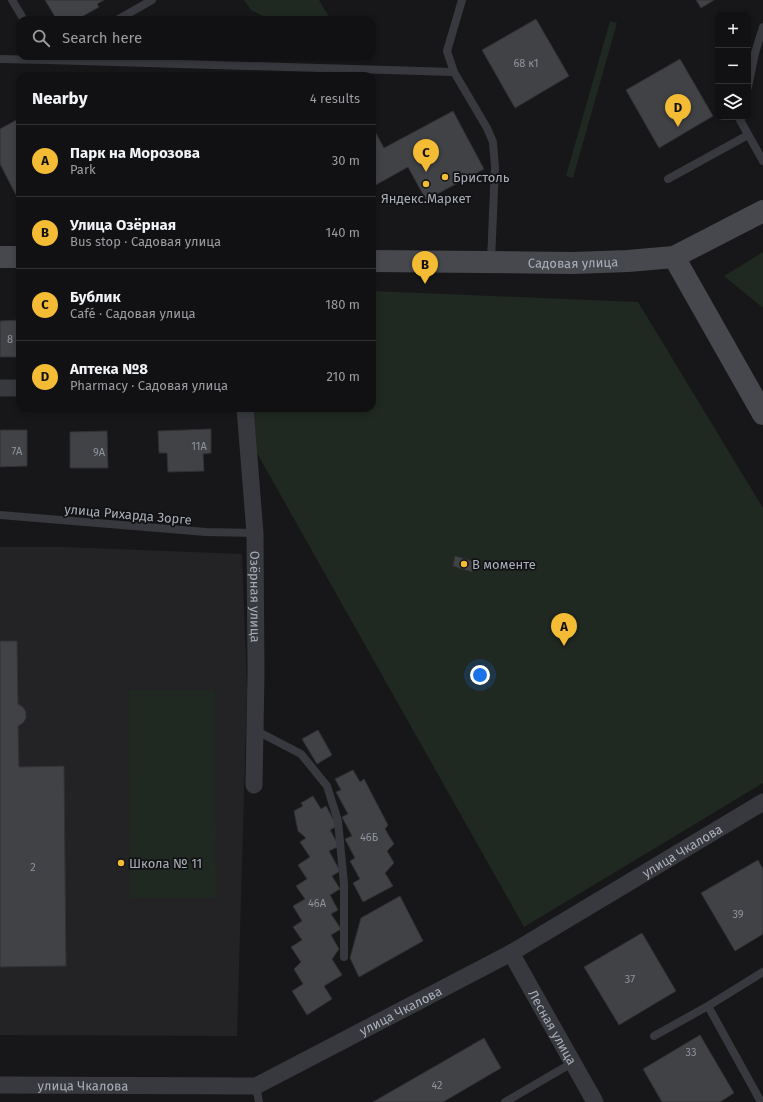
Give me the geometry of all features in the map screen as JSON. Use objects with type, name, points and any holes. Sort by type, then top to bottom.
[{"type":"street","name":"Садовая улица","points":[[376,261],[573,263],[628,261],[674,257],[763,211]]},
{"type":"street","points":[[0,257],[16,257]]},
{"type":"street","points":[[674,257],[763,414]]},
{"type":"street","points":[[0,388],[16,388]]},
{"type":"street","name":"Озёрная улица","points":[[245,412],[255,533],[256,674],[254,785]]},
{"type":"street","name":"улица Чкалова","points":[[0,1085],[258,1094],[511,953],[760,806]]},
{"type":"street","name":"Лесная улица","points":[[511,953],[595,1102]]},
{"type":"lane","points":[[12,0],[22,16]]},
{"type":"lane","points":[[124,16],[152,0]]},
{"type":"lane","points":[[462,0],[447,50],[454,72],[484,122],[493,142],[495,167],[491,262]]},
{"type":"lane","points":[[749,84],[755,53],[763,27]]},
{"type":"lane","points":[[755,53],[763,49]]},
{"type":"lane","points":[[0,60],[16,59]]},
{"type":"lane","points":[[129,60],[454,72]]},
{"type":"lane","points":[[740,120],[763,161]]},
{"type":"lane","points":[[668,179],[748,135]]},
{"type":"lane","name":"улица Рихарда Зорге","points":[[0,515],[206,532],[255,533]]},
{"type":"lane","points":[[255,730],[301,754],[327,786],[338,822],[344,884],[344,957]]},
{"type":"lane","points":[[654,1036],[708,1006],[763,972]]},
{"type":"lane","points":[[708,1006],[762,1102]]},
{"type":"lane","points":[[505,1102],[572,1063]]},
{"type":"shaded area","points":[[244,0],[319,0],[329,16],[263,16],[251,10]]},
{"type":"shaded area","points":[[610,21],[617,23],[573,178],[566,176]]},
{"type":"shaded area","points":[[763,252],[763,308],[724,276]]},
{"type":"shaded area","points":[[376,291],[638,302],[763,508],[763,783],[524,927],[240,423],[241,412],[376,412]]},
{"type":"shaded area","name":"Школа № 11","points":[[0,547],[65,547],[242,554],[247,690],[237,1036],[0,1035]]},
{"type":"shaded area","points":[[129,690],[215,690],[216,898],[130,898]]},
{"type":"building","points":[[45,0],[104,0],[97,4],[99,7],[83,16],[55,16]]},
{"type":"building","points":[[696,0],[714,0],[701,8]]},
{"type":"building","points":[[536,19],[569,76],[515,108],[482,50]]},
{"type":"building","points":[[680,59],[713,116],[659,148],[626,90]]},
{"type":"building","points":[[453,111],[484,169],[426,200],[408,167],[376,185],[376,133],[384,148]]},
{"type":"building","points":[[16,120],[16,195],[0,164],[0,129]]},
{"type":"building","points":[[16,320],[16,357],[0,357],[0,321]]},
{"type":"building","points":[[211,429],[211,453],[203,454],[204,471],[168,472],[167,453],[159,453],[158,431]]},
{"type":"building","points":[[0,430],[27,430],[27,466],[0,467]]},
{"type":"building","points":[[107,431],[108,468],[70,468],[70,432]]},
{"type":"building","name":"В моменте","points":[[455,556],[475,562],[472,572],[453,566]]},
{"type":"building","points":[[0,641],[17,641],[18,704],[23,707],[26,712],[26,718],[23,723],[18,726],[19,767],[64,766],[66,966],[0,967]]},
{"type":"building","points":[[318,730],[332,755],[317,764],[302,739]]},
{"type":"building","points":[[353,770],[360,782],[364,779],[388,825],[385,829],[394,844],[387,851],[394,863],[385,873],[393,886],[363,902],[353,883],[360,879],[350,861],[355,858],[345,839],[352,836],[342,817],[348,814],[336,792],[341,790],[335,779]]},
{"type":"building","points":[[313,796],[321,809],[326,806],[337,826],[330,830],[339,846],[329,851],[340,871],[332,876],[340,889],[330,895],[338,910],[331,914],[341,929],[331,935],[339,949],[332,959],[342,975],[324,986],[332,999],[307,1015],[292,991],[303,984],[294,969],[301,962],[291,947],[302,940],[293,927],[302,921],[293,906],[305,899],[296,886],[307,879],[298,865],[310,857],[300,842],[306,838],[298,831],[294,811],[303,806],[301,803]]},
{"type":"building","points":[[758,860],[763,869],[763,934],[735,951],[701,893]]},
{"type":"building","points":[[400,896],[423,941],[359,977],[350,958],[361,918]]},
{"type":"building","points":[[642,933],[676,991],[619,1025],[584,967]]},
{"type":"building","points":[[700,1035],[734,1093],[720,1102],[662,1102],[643,1069]]},
{"type":"building","points":[[484,1038],[501,1068],[443,1102],[373,1102]]},
{"type":"place","name":"Аптека №8","points":[[678,127]]},
{"type":"place","name":"Бублик","points":[[426,172]]},
{"type":"place","name":"Бристоль","points":[[445,177]]},
{"type":"place","name":"Яндекс.Маркет","points":[[426,184]]},
{"type":"place","name":"Улица Озёрная","points":[[425,284]]},
{"type":"place","name":"В моменте","points":[[464,564]]},
{"type":"place","name":"Парк на Морозова","points":[[564,646]]},
{"type":"place","name":"Школа № 11","points":[[121,863]]}]
